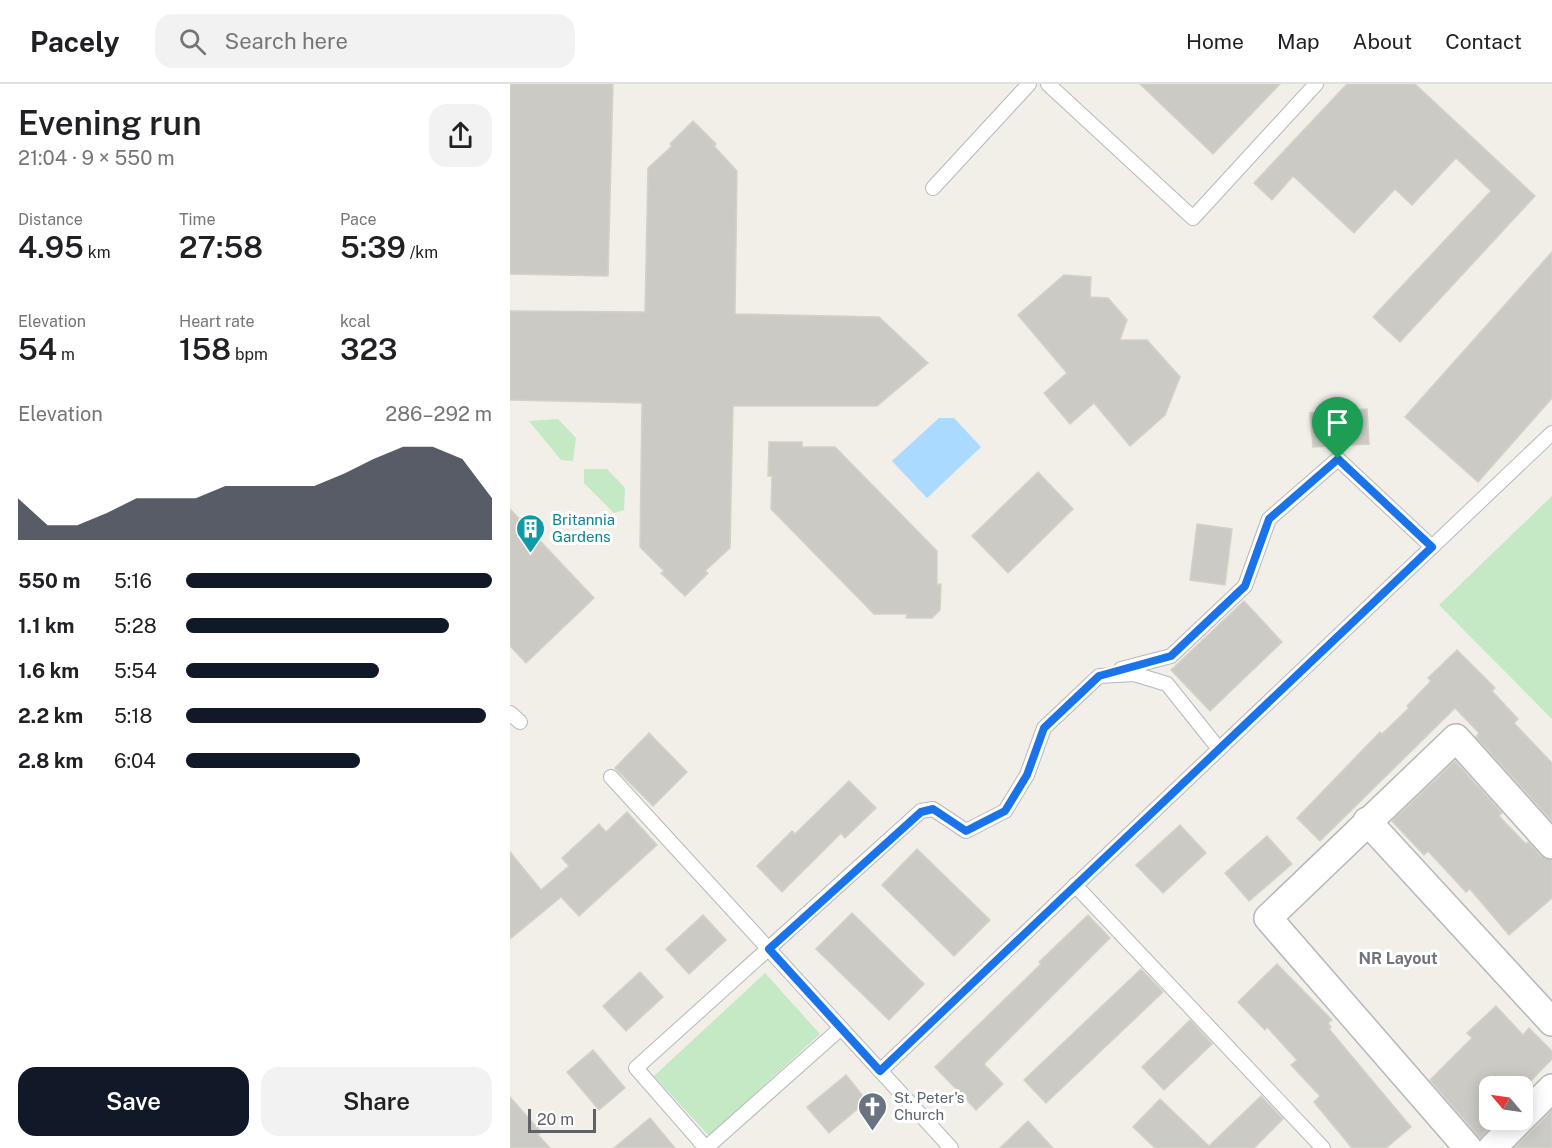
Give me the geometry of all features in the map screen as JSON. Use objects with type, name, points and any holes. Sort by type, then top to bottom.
[{"type":"street","points":[[1468,1148],[1268,918],[1456,738],[1552,845]]},
{"type":"street","points":[[1367,821],[1552,1022]]},
{"type":"street","points":[[1533,1107],[1552,1088]]},
{"type":"street","points":[[1492,1148],[1510,1130]]},
{"type":"lane","points":[[933,188],[1029,84]]},
{"type":"lane","points":[[1048,84],[1193,218],[1316,84]]},
{"type":"lane","points":[[880,1071],[1552,433]]},
{"type":"lane","points":[[841,1028],[706,1148],[636,1068],[921,812],[933,809],[966,831],[1005,811],[1027,775],[1044,728],[1099,676],[1171,656],[1245,586],[1269,519],[1338,459],[1432,547]]},
{"type":"lane","points":[[1099,676],[1134,674],[1167,684],[1219,749]]},
{"type":"lane","points":[[611,777],[951,1148]]},
{"type":"lane","points":[[1075,885],[1323,1148]]},
{"type":"green space","points":[[558,419],[576,438],[573,461],[561,460],[529,421]]},
{"type":"green space","points":[[584,469],[607,469],[625,488],[624,510],[614,513],[584,483]]},
{"type":"green space","points":[[1552,496],[1552,719],[1439,605]]},
{"type":"green space","points":[[765,973],[820,1034],[709,1136],[654,1076]]},
{"type":"water","points":[[939,418],[954,418],[981,447],[927,498],[892,461]]},
{"type":"building","points":[[510,84],[613,84],[608,276],[510,274]]},
{"type":"building","points":[[1140,84],[1280,84],[1213,154]]},
{"type":"building","points":[[1347,84],[1415,84],[1535,196],[1400,342],[1373,317],[1491,191],[1456,158],[1412,205],[1395,189],[1354,233],[1293,176],[1272,200],[1254,183]]},
{"type":"building","points":[[693,121],[716,144],[714,146],[737,171],[735,314],[879,317],[928,363],[877,406],[733,406],[730,548],[705,571],[708,573],[685,596],[661,573],[664,571],[640,547],[642,403],[510,400],[510,311],[645,312],[648,168],[672,146],[670,144]]},
{"type":"building","points":[[1552,252],[1552,398],[1478,482],[1405,417]]},
{"type":"building","points":[[1064,275],[1091,277],[1090,297],[1108,298],[1127,320],[1120,340],[1147,340],[1180,377],[1165,415],[1130,446],[1094,403],[1070,424],[1044,393],[1067,373],[1018,315]]},
{"type":"building","points":[[1367,409],[1369,444],[1313,447],[1310,413]]},
{"type":"building","points":[[769,442],[802,442],[802,447],[835,447],[937,551],[937,585],[941,584],[940,610],[932,618],[906,618],[907,614],[874,614],[771,509],[772,476],[768,476]]},
{"type":"building","points":[[1038,472],[1073,509],[1008,573],[972,536]]},
{"type":"building","name":"Britannia Gardens","points":[[510,509],[594,598],[526,663],[510,646]]},
{"type":"building","points":[[1197,524],[1232,529],[1225,585],[1190,580]]},
{"type":"building","points":[[1244,601],[1282,642],[1210,711],[1171,670]]},
{"type":"building","points":[[1457,650],[1495,688],[1492,691],[1518,719],[1514,723],[1552,763],[1552,821],[1476,737],[1479,733],[1455,708],[1320,841],[1297,818],[1380,732],[1382,734],[1409,708],[1407,706],[1431,681],[1428,678]]},
{"type":"building","points":[[649,733],[687,772],[653,806],[615,768]]},
{"type":"building","points":[[1455,761],[1502,813],[1499,816],[1526,844],[1528,842],[1541,856],[1552,860],[1552,898],[1509,935],[1470,889],[1466,892],[1428,851],[1424,855],[1392,821]]},
{"type":"building","points":[[849,781],[876,808],[845,838],[841,833],[782,892],[757,866],[792,831],[795,834]]},
{"type":"building","points":[[627,812],[657,845],[579,916],[561,897],[510,939],[510,852],[541,890],[569,866],[562,858],[599,824],[606,832]]},
{"type":"building","points":[[1180,825],[1206,853],[1163,893],[1136,865]]},
{"type":"building","points":[[1267,836],[1292,864],[1249,901],[1225,873]]},
{"type":"building","points":[[917,849],[990,920],[954,956],[882,885]]},
{"type":"building","points":[[852,913],[924,984],[889,1020],[816,949]]},
{"type":"building","points":[[703,915],[726,940],[689,974],[666,949]]},
{"type":"building","points":[[1088,915],[1110,938],[984,1064],[1003,1084],[976,1110],[935,1067]]},
{"type":"building","points":[[1277,964],[1332,1020],[1328,1023],[1331,1027],[1329,1029],[1411,1127],[1386,1148],[1352,1148],[1314,1102],[1320,1096],[1291,1065],[1297,1060],[1267,1027],[1265,1030],[1238,1002]]},
{"type":"building","points":[[1141,969],[1163,992],[1046,1103],[1024,1080]]},
{"type":"building","points":[[640,972],[663,997],[626,1031],[603,1006]]},
{"type":"building","points":[[1496,1006],[1523,1035],[1529,1028],[1552,1051],[1552,1059],[1533,1079],[1533,1076],[1479,1076],[1479,1130],[1488,1130],[1480,1138],[1430,1080],[1472,1038],[1467,1033]]},
{"type":"building","points":[[1190,1020],[1212,1044],[1164,1090],[1142,1067]]},
{"type":"building","points":[[593,1050],[625,1088],[599,1110],[567,1072]]},
{"type":"building","points":[[846,1075],[867,1101],[829,1133],[807,1107]]},
{"type":"building","points":[[1261,1096],[1283,1119],[1254,1148],[1155,1148],[1133,1127],[1160,1099],[1209,1146]]},
{"type":"building","points":[[510,1097],[541,1132],[538,1135],[550,1148],[510,1148]]},
{"type":"building","points":[[1552,1110],[1552,1148],[1514,1148]]},
{"type":"building","points":[[650,1118],[675,1148],[614,1148]]},
{"type":"building","points":[[1028,1121],[1053,1148],[1000,1148]]},
{"type":"place","name":"Britannia Gardens","points":[[531,554]]},
{"type":"place","name":"St. Peter's Church","points":[[873,1132]]},
{"type":"district","name":"NR Layout","points":[[1398,958]]},
{"type":"route","points":[[1338,459],[1432,547],[880,1071],[769,949],[921,812],[933,809],[966,831],[1005,811],[1027,775],[1044,728],[1099,676],[1171,656],[1245,586],[1269,519],[1338,459]]}]
